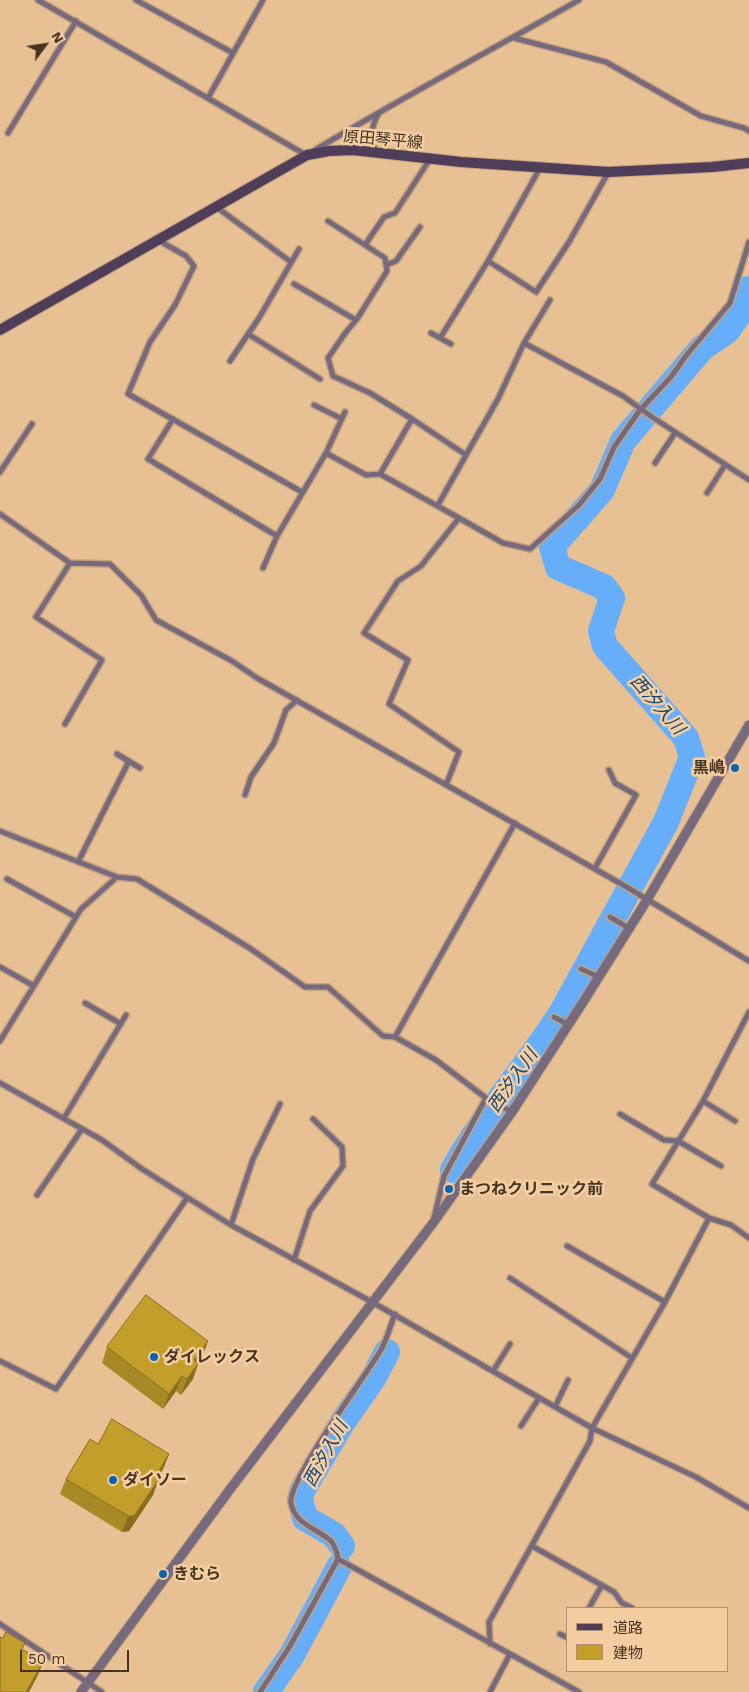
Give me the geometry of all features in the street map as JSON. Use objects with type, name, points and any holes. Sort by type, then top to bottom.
[{"type":"main road","name":"原田琴平線","points":[[0,330],[306,156],[328,151],[353,150],[540,168],[608,172],[712,167],[749,163]]},
{"type":"street","points":[[38,0],[306,156],[455,69],[514,38],[579,0]]},
{"type":"street","points":[[136,0],[233,53]]},
{"type":"street","points":[[208,98],[262,0]]},
{"type":"street","points":[[8,133],[76,21]]},
{"type":"street","points":[[514,38],[606,62],[701,116],[749,131]]},
{"type":"street","points":[[376,152],[372,135],[373,123],[380,112]]},
{"type":"street","points":[[365,245],[384,217],[396,213],[430,158]]},
{"type":"street","points":[[440,338],[488,262],[540,168]]},
{"type":"street","points":[[488,262],[536,292],[569,242],[608,172]]},
{"type":"street","points":[[216,206],[291,262]]},
{"type":"street","points":[[328,221],[385,258],[388,271],[328,358],[333,376],[370,393],[466,455]]},
{"type":"street","points":[[386,265],[396,260],[420,227]]},
{"type":"street","points":[[158,239],[186,256],[194,266],[175,306],[150,342],[128,394],[302,492]]},
{"type":"street","points":[[326,453],[366,475],[380,474],[503,543],[530,549],[579,505],[600,479],[614,447],[641,410],[730,303],[749,242]]},
{"type":"street","points":[[230,361],[299,249]]},
{"type":"street","points":[[294,284],[356,320]]},
{"type":"street","points":[[438,506],[498,399],[524,343],[550,300]]},
{"type":"street","points":[[431,333],[451,344]]},
{"type":"street","points":[[248,334],[320,379]]},
{"type":"street","points":[[524,343],[623,396],[652,418],[749,480]]},
{"type":"street","points":[[314,405],[342,419]]},
{"type":"street","points":[[263,568],[277,536],[326,453],[345,412]]},
{"type":"street","points":[[173,419],[148,460],[277,536]]},
{"type":"street","points":[[380,474],[412,420]]},
{"type":"street","points":[[0,472],[32,424]]},
{"type":"street","points":[[655,463],[675,432]]},
{"type":"street","points":[[707,493],[725,465]]},
{"type":"street","points":[[0,514],[70,563],[110,564],[141,595],[156,620],[232,661],[257,678],[635,891],[749,961]]},
{"type":"street","points":[[446,785],[459,752],[388,704],[408,660],[364,633],[398,581],[421,566],[459,518]]},
{"type":"street","points":[[65,724],[102,660],[36,617],[70,563]]},
{"type":"street","points":[[244,795],[251,777],[274,743],[286,710],[297,700]]},
{"type":"street","points":[[81,1692],[231,1488],[432,1223],[565,1023],[599,977],[647,900],[749,725]]},
{"type":"street","points":[[117,754],[140,768]]},
{"type":"street","points":[[78,862],[129,761]]},
{"type":"street","points":[[594,868],[636,795],[615,783],[609,770]]},
{"type":"street","points":[[395,1037],[514,823]]},
{"type":"street","points":[[0,831],[117,877],[137,879],[251,949],[306,987],[328,987],[383,1036],[395,1037],[436,1060],[489,1099],[508,1110]]},
{"type":"street","points":[[0,1041],[81,909],[117,877]]},
{"type":"street","points":[[8,880],[76,917]]},
{"type":"street","points":[[610,917],[630,928]]},
{"type":"street","points":[[0,967],[34,986]]},
{"type":"street","points":[[581,968],[599,977]]},
{"type":"street","points":[[85,1003],[120,1024]]},
{"type":"street","points":[[749,1012],[703,1100],[652,1184],[709,1218],[731,1225],[749,1238]]},
{"type":"street","points":[[64,1118],[126,1015]]},
{"type":"street","points":[[554,1017],[565,1023]]},
{"type":"street","points":[[0,1083],[102,1140],[186,1198],[231,1225],[395,1314],[592,1428],[696,1477],[749,1508]]},
{"type":"street","points":[[432,1223],[444,1176],[489,1099]]},
{"type":"street","points":[[703,1100],[735,1121]]},
{"type":"street","points":[[231,1225],[253,1159],[280,1104]]},
{"type":"street","points":[[620,1114],[664,1140],[678,1141],[721,1166]]},
{"type":"street","points":[[294,1260],[310,1211],[343,1166],[342,1147],[314,1119]]},
{"type":"street","points":[[37,1195],[82,1129]]},
{"type":"street","points":[[0,1361],[56,1389],[186,1198]]},
{"type":"street","points":[[490,1644],[488,1622],[590,1441],[592,1428],[665,1302],[709,1218]]},
{"type":"street","points":[[567,1246],[665,1302]]},
{"type":"street","points":[[510,1278],[632,1358]]},
{"type":"street","points":[[260,1692],[290,1646],[338,1559],[337,1552],[331,1542],[300,1521],[293,1511],[290,1501],[295,1486],[342,1407],[381,1349],[395,1314]]},
{"type":"street","points":[[493,1372],[510,1344]]},
{"type":"street","points":[[555,1407],[568,1380]]},
{"type":"street","points":[[522,1426],[539,1398]]},
{"type":"street","points":[[532,1546],[614,1592],[622,1603],[630,1607]]},
{"type":"street","points":[[338,1559],[579,1692]]},
{"type":"street","points":[[590,1607],[602,1585]]},
{"type":"street","points":[[0,1624],[102,1692]]},
{"type":"street","points":[[560,1634],[566,1637]]},
{"type":"street","points":[[490,1692],[510,1654]]},
{"type":"building","name":"ダイレックス","points":[[146,1295],[208,1341],[194,1360],[198,1364],[187,1379],[182,1376],[169,1394],[107,1347]]},
{"type":"building","name":"ダイソー","points":[[112,1419],[169,1454],[157,1474],[159,1479],[134,1516],[128,1516],[66,1479],[90,1439],[98,1444]]},
{"type":"building","points":[[6,1632],[25,1643],[22,1649],[43,1662],[26,1692],[0,1692],[0,1637],[3,1638]]},
{"type":"waterway","name":"西汐入川","points":[[453,1170],[478,1129],[562,1012],[666,822],[692,757],[686,738],[605,646],[601,631],[612,598],[604,587],[558,567],[552,547],[602,490],[623,441],[702,348],[727,331],[742,310],[749,289]]},
{"type":"waterway","name":"西汐入川","points":[[342,1546],[334,1535],[305,1518],[300,1499],[302,1491],[342,1423],[374,1377],[387,1352]]},
{"type":"waterway","name":"西汐入川","points":[[266,1692],[292,1655],[339,1567]]},
{"type":"place","name":"黒嶋","points":[[735,768]]},
{"type":"place","name":"まつねクリニック前","points":[[449,1189]]},
{"type":"place","name":"ダイレックス","points":[[154,1357]]},
{"type":"place","name":"ダイソー","points":[[113,1480]]},
{"type":"place","name":"きむら","points":[[163,1574]]}]
